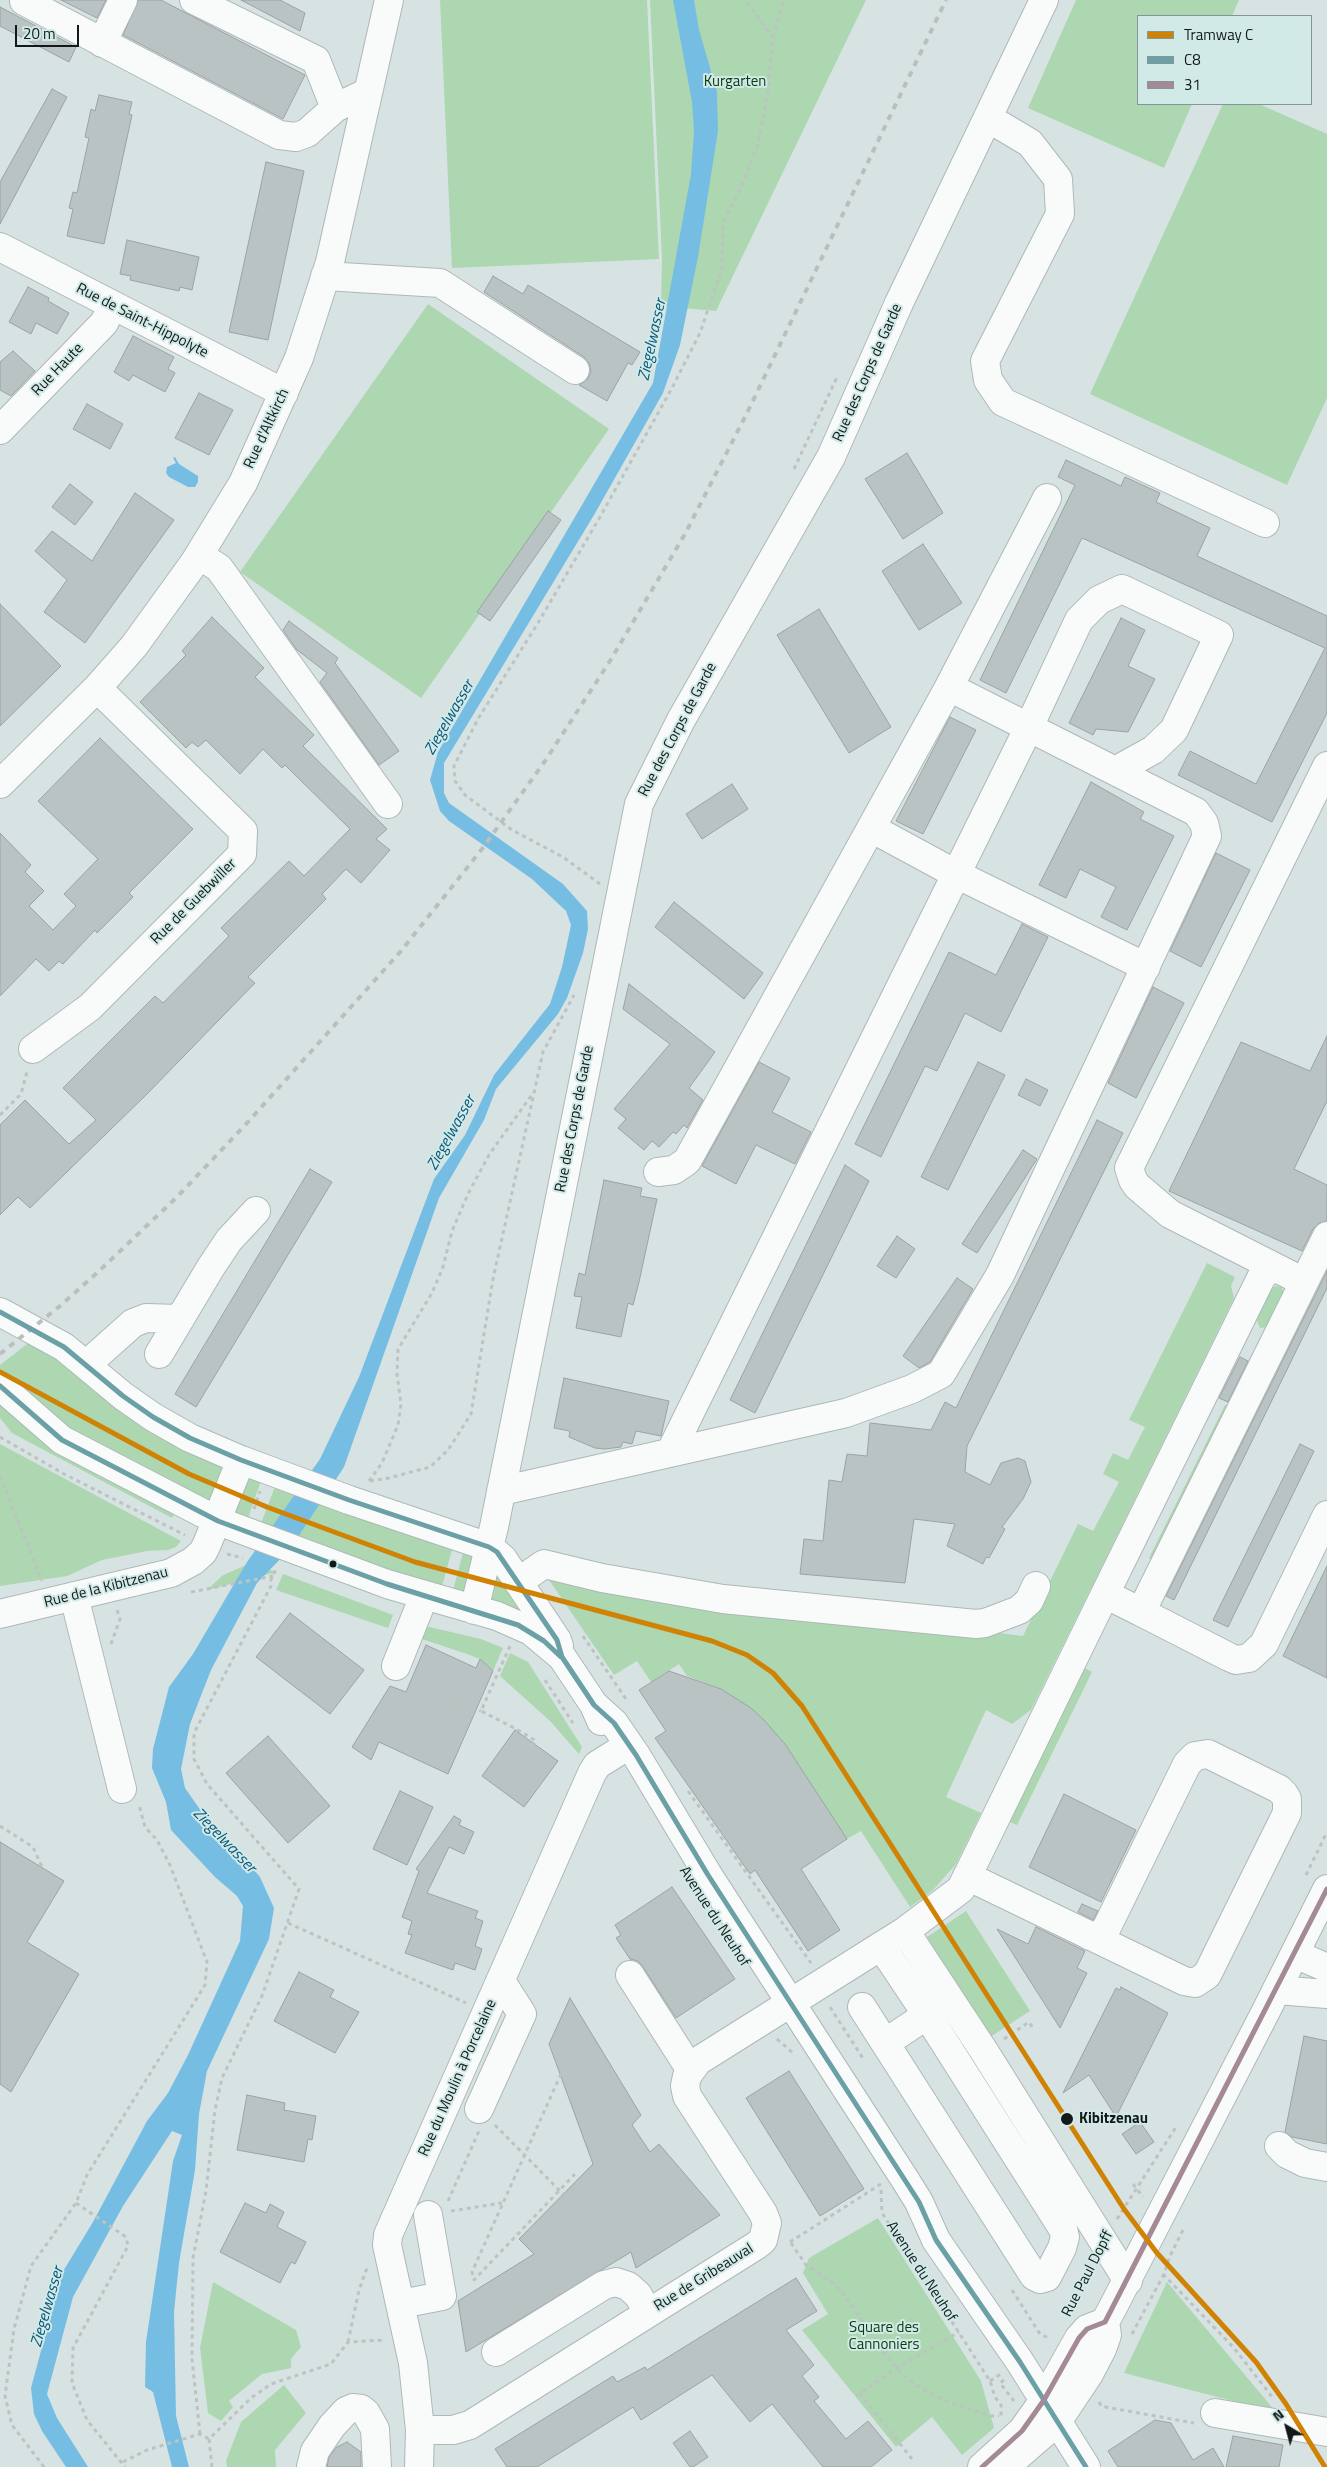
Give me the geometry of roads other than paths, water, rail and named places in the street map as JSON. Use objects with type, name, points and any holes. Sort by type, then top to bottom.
[{"type":"street","points":[[102,43],[123,0]]},
{"type":"street","points":[[194,0],[316,60],[335,108]]},
{"type":"street","name":"Rue d'Altkirch","points":[[0,784],[97,688],[134,646],[199,555],[243,483],[298,358],[325,276],[389,0]]},
{"type":"street","name":"Rue des Corps de Garde","points":[[474,1610],[501,1491],[639,804],[681,720],[831,457],[899,303],[1044,0]]},
{"type":"street","points":[[24,1],[279,135],[296,137],[307,133],[335,108],[368,92]]},
{"type":"street","points":[[988,118],[1030,143],[1058,179],[1060,214],[985,361],[988,380],[1003,402],[1266,523]]},
{"type":"street","name":"Rue de Saint-Hippolyte","points":[[0,248],[112,307],[284,393]]},
{"type":"street","points":[[325,276],[440,283],[575,370]]},
{"type":"street","name":"Rue Haute","points":[[0,430],[104,323],[112,307]]},
{"type":"street","points":[[658,1172],[674,1170],[687,1160],[949,687],[1047,498]]},
{"type":"street","points":[[199,555],[219,568],[388,804]]},
{"type":"street","points":[[670,1453],[1028,728],[1079,620],[1100,600],[1122,589],[1219,635],[1174,730],[1153,750],[1115,771]]},
{"type":"street","points":[[501,1491],[846,1413],[912,1389],[941,1374],[1000,1275],[1207,836],[1204,823],[1196,812],[949,687]]},
{"type":"street","name":"Rue de Guebwiller","points":[[33,1050],[90,1007],[242,854],[243,832],[97,688]]},
{"type":"street","points":[[1304,1282],[1170,1214],[1137,1186],[1129,1168],[1327,766]]},
{"type":"street","points":[[871,828],[956,874],[1146,967]]},
{"type":"street","points":[[159,1354],[229,1240],[256,1211]]},
{"type":"street","points":[[1141,1612],[1327,1236]]},
{"type":"street","points":[[630,1975],[690,2069],[698,2061],[790,2001],[826,1982],[905,1931],[957,1894],[1262,1276],[1273,1267]]},
{"type":"street","name":"Avenue du Neuhof","points":[[0,1312],[64,1347],[122,1396],[153,1417],[190,1438],[241,1460],[348,1500],[489,1547],[503,1559],[557,1640],[552,1666]]},
{"type":"street","points":[[86,1364],[134,1323],[146,1318],[180,1319]]},
{"type":"street","name":"Avenue du Neuhof","points":[[1,1387],[62,1440],[212,1533],[345,1569],[424,1596],[474,1610],[515,1641],[544,1641],[552,1666],[614,1723],[675,1794],[708,1875],[915,2195],[936,2240],[1086,2467]]},
{"type":"street","points":[[212,1533],[241,1460]]},
{"type":"street","points":[[1105,1594],[1229,1657],[1236,1660],[1249,1658],[1264,1644],[1327,1515]]},
{"type":"street","name":"Rue de la Kibitzenau","points":[[0,1614],[172,1573],[193,1562],[212,1533]]},
{"type":"street","points":[[518,1582],[544,1564],[602,1578],[723,1599],[976,1624],[985,1623],[1019,1610],[1029,1601],[1036,1586]]},
{"type":"street","points":[[396,1666],[424,1596]]},
{"type":"street","points":[[62,1599],[130,1794]]},
{"type":"street","name":"Avenue du Neuhof","points":[[594,1705],[605,1730],[621,1750],[675,1794]]},
{"type":"street","name":"Rue du Moulin à Porcelaine","points":[[420,2467],[420,2430],[408,2338],[387,2245],[389,2230],[592,1773],[597,1765],[621,1750]]},
{"type":"street","points":[[967,1876],[1090,1936],[1184,1981],[1195,1983],[1207,1975],[1287,1814],[1287,1799],[1284,1794],[1279,1789],[1208,1754],[1194,1756],[1186,1764],[1106,1929],[1099,1935],[1090,1936]]},
{"type":"street","points":[[982,2467],[1022,2431],[1050,2411],[1090,2374],[1107,2335],[1106,2322],[1327,1889]]},
{"type":"street","points":[[905,1931],[1128,2281]]},
{"type":"street","points":[[862,2007],[1034,2276],[1040,2279],[1047,2277],[1062,2248],[1065,2238],[1063,2229],[881,1946]]},
{"type":"street","points":[[1295,1954],[1327,1968]]},
{"type":"street","points":[[482,2113],[522,2014],[501,1980]]},
{"type":"street","points":[[1277,1990],[1327,1994]]},
{"type":"street","points":[[885,2043],[927,2015]]},
{"type":"street","name":"Rue de Gribeauval","points":[[420,2430],[453,2430],[470,2425],[757,2246],[766,2232],[767,2223],[763,2213],[687,2096],[685,2086],[690,2069]]},
{"type":"street","points":[[1280,2146],[1288,2154],[1305,2163],[1327,2167]]},
{"type":"street","points":[[400,2304],[442,2296],[435,2214]]},
{"type":"street","points":[[496,2352],[598,2289],[616,2282],[628,2286],[638,2295],[648,2313]]},
{"type":"street","points":[[310,2467],[315,2451],[332,2426],[346,2411],[353,2408],[361,2409],[366,2413],[375,2429],[377,2467]]},
{"type":"street","points":[[1005,2467],[1050,2411]]},
{"type":"street","points":[[1215,2413],[1327,2432]]},
{"type":"water","name":"Ziegelwasser","points":[[673,0],[694,0],[699,30],[717,92],[718,131],[698,257],[680,345],[663,393],[594,515],[444,763],[444,793],[449,803],[563,884],[587,911],[588,929],[583,953],[567,998],[558,1014],[496,1089],[484,1120],[439,1198],[344,1467],[290,1549],[257,1583],[211,1670],[190,1724],[181,1769],[185,1788],[199,1808],[260,1877],[274,1908],[269,1939],[207,2071],[199,2114],[195,2170],[179,2263],[174,2312],[176,2416],[189,2467],[172,2467],[153,2392],[145,2387],[146,2342],[173,2161],[182,2135],[172,2131],[123,2206],[73,2297],[47,2394],[57,2418],[88,2467],[66,2467],[42,2431],[34,2414],[31,2388],[62,2273],[93,2222],[147,2121],[168,2093],[188,2055],[240,1941],[243,1906],[237,1896],[215,1877],[171,1830],[166,1802],[152,1768],[153,1749],[169,1687],[193,1654],[247,1562],[320,1459],[359,1377],[434,1179],[465,1135],[494,1075],[550,1004],[562,967],[571,925],[566,911],[532,879],[449,821],[440,811],[430,780],[438,752],[653,383],[691,174],[694,131],[692,102]]},
{"type":"water","points":[[175,457],[179,464],[198,476],[198,482],[195,487],[188,487],[169,477],[166,473],[167,467],[176,463],[173,458]]},
{"type":"railway","points":[[0,1354],[60,1306],[99,1271],[176,1198],[248,1122],[401,951],[482,849],[545,761],[610,661],[685,534],[748,411],[946,0]]},
{"type":"tram line","name":"C","points":[[0,1372],[189,1474],[267,1507],[415,1562],[712,1641],[747,1655],[773,1673],[802,1706],[1124,2209],[1157,2253],[1256,2362],[1286,2404],[1325,2467]]},
{"type":"place","name":"Kibitzenau","points":[[1067,2119]]},
{"type":"park label","name":"Kurgarten","points":[[735,82]]},
{"type":"park label","name":"Square des Cannoniers","points":[[884,2336]]}]
